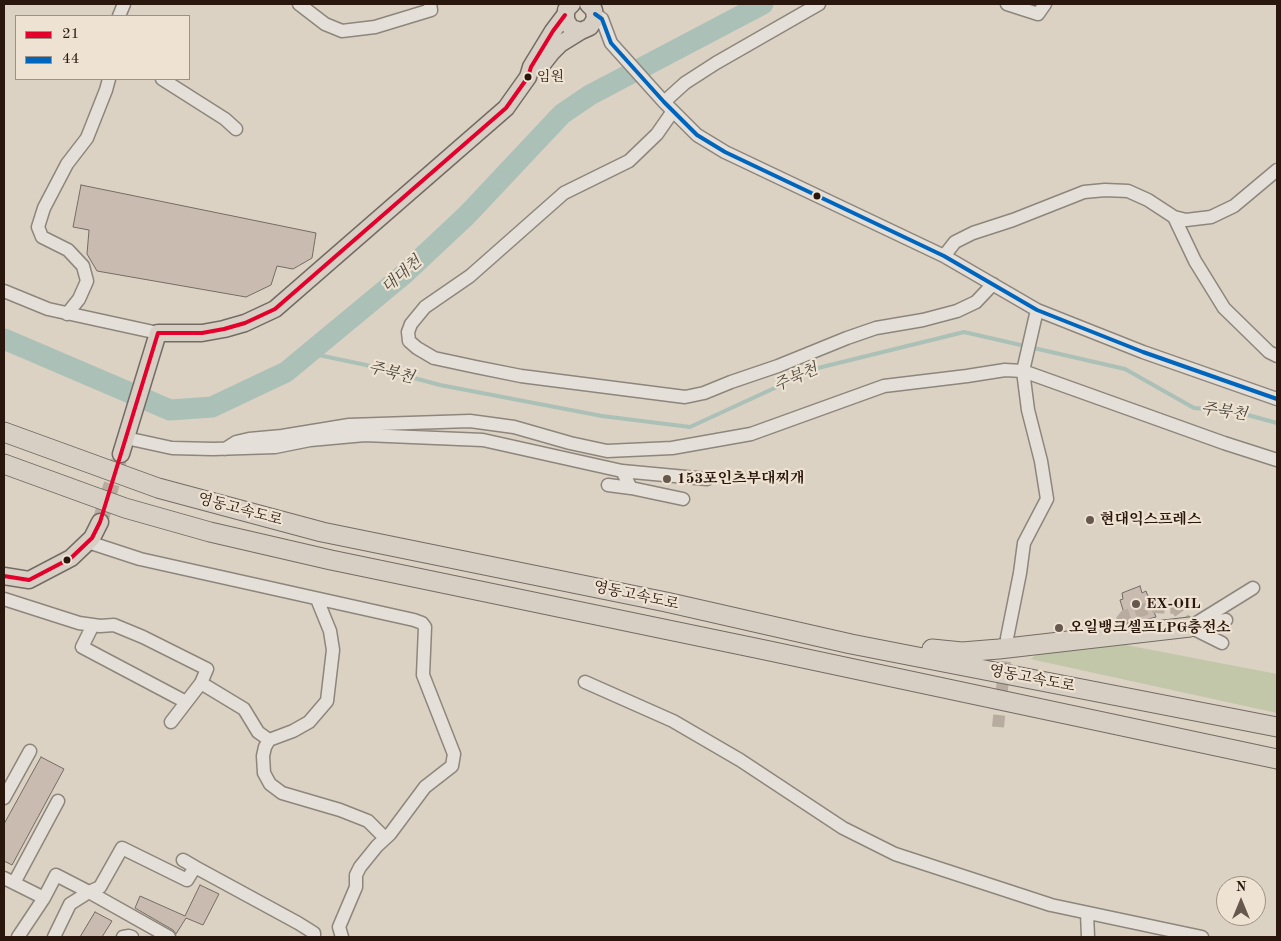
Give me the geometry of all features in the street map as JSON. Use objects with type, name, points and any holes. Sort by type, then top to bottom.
[{"type":"highway","name":"영동고속도로","points":[[4,432],[158,488],[322,532],[666,602],[851,644],[1277,727]]},
{"type":"highway","name":"영동고속도로","points":[[4,464],[125,508],[210,532],[322,558],[1277,759]]},
{"type":"highway","points":[[851,644],[962,652],[1190,627]]},
{"type":"main road","points":[[569,7],[568,24],[576,30],[583,30]]},
{"type":"main road","points":[[121,454],[158,333],[202,333],[224,329],[245,323],[275,309],[506,108],[528,77],[530,67],[569,7]]},
{"type":"main road","points":[[528,77],[536,73],[560,44],[593,24],[592,7]]},
{"type":"main road","points":[[4,576],[29,580],[71,558],[92,538],[100,522]]},
{"type":"street","points":[[299,4],[326,24],[342,31],[375,27],[431,10],[430,4]]},
{"type":"street","points":[[819,4],[716,62],[685,83],[665,103],[658,134],[630,162],[564,193],[470,276],[424,307],[411,324],[408,332],[409,341],[434,358],[521,376],[686,396],[704,393],[876,328],[923,320],[957,311],[976,302],[993,284]]},
{"type":"street","points":[[1007,4],[1038,14],[1045,4]]},
{"type":"street","points":[[592,7],[602,19],[611,43]]},
{"type":"street","points":[[583,30],[595,31],[611,43],[697,136],[725,152],[944,256],[993,284],[1035,315],[1277,399]]},
{"type":"street","points":[[67,314],[79,299],[87,281],[83,266],[68,250],[42,237],[38,227],[44,208],[67,164],[87,138],[109,80]]},
{"type":"street","points":[[164,80],[225,119],[236,129]]},
{"type":"street","points":[[944,256],[955,242],[973,233],[1013,220],[1084,192],[1104,190],[1128,191],[1148,200],[1174,217],[1186,220],[1211,217],[1234,206],[1277,170]]},
{"type":"street","points":[[1174,217],[1195,261],[1224,308],[1269,352],[1277,356]]},
{"type":"street","points":[[4,291],[48,309],[158,333]]},
{"type":"street","points":[[1008,638],[1024,543],[1047,499],[1041,462],[1028,410],[1023,371],[1035,315]]},
{"type":"street","points":[[225,449],[236,442],[249,439],[282,436],[349,425],[470,421],[514,427],[607,451],[672,448],[751,434],[884,386],[1005,370],[1023,371],[1277,460]]},
{"type":"street","points":[[126,438],[172,448],[225,449],[275,447],[310,440],[365,435],[483,440],[622,471],[707,479]]},
{"type":"street","points":[[622,471],[631,488]]},
{"type":"street","points":[[608,485],[683,499]]},
{"type":"street","points":[[88,542],[140,559],[422,623],[425,628],[424,675],[454,754],[452,766],[426,787],[386,838],[360,867],[356,875],[356,886],[339,927],[342,937]]},
{"type":"street","points":[[1190,627],[1253,588]]},
{"type":"street","points":[[4,599],[79,623],[114,625],[188,658],[207,669],[201,683],[171,722]]},
{"type":"street","points":[[318,599],[330,631],[333,650],[326,701],[309,722],[269,740],[263,756],[264,773],[270,784],[282,793],[340,810],[368,821],[386,838]]},
{"type":"street","points":[[1190,627],[1226,620]]},
{"type":"street","points":[[93,625],[82,647],[186,702]]},
{"type":"street","points":[[1190,627],[1222,643]]},
{"type":"street","points":[[585,682],[673,721],[740,760],[843,828],[895,854],[1051,905],[1202,937]]},
{"type":"street","points":[[201,683],[244,709],[258,732],[269,740]]},
{"type":"street","points":[[4,798],[30,751]]},
{"type":"street","points":[[44,898],[9,880],[58,800]]},
{"type":"street","points":[[54,937],[70,904],[100,887],[122,848],[187,880],[195,867]]},
{"type":"street","points":[[183,860],[298,922],[314,933],[314,937]]},
{"type":"street","points":[[18,937],[44,898],[56,875],[169,937]]},
{"type":"street","points":[[1087,913],[1088,937]]},
{"type":"street","points":[[123,937],[132,937]]},
{"type":"green space","points":[[1116,643],[1277,674],[1277,713],[1030,659],[1038,654]]},
{"type":"building","points":[[81,185],[316,233],[312,258],[293,269],[277,266],[271,285],[246,297],[97,271],[87,254],[89,230],[73,227]]},
{"type":"building","name":"EX-OIL","points":[[1140,586],[1142,593],[1146,591],[1156,617],[1127,623],[1120,600],[1123,599],[1122,593]]},
{"type":"building","points":[[41,757],[64,769],[12,865],[4,861],[4,824]]},
{"type":"building","points":[[200,885],[219,894],[203,925],[186,918],[176,934],[173,930],[135,908],[140,896],[185,916]]},
{"type":"building","points":[[95,912],[112,921],[102,937],[80,937]]},
{"type":"waterway","name":"대대천","points":[[4,339],[170,410],[212,407],[286,372],[402,276],[467,215],[562,114],[590,95],[763,4]]},
{"type":"waterway","name":"주북천","points":[[309,353],[366,365],[440,385],[602,416],[690,427],[818,368],[964,332],[1125,369],[1194,408],[1233,411],[1277,423]]},
{"type":"tunnel","points":[[100,522],[121,454]]},
{"type":"tunnel","points":[[1110,636],[1125,616],[1152,607],[1176,608],[1190,627]]},
{"type":"tunnel","points":[[998,727],[1007,641]]},
{"type":"transit line","name":"44","points":[[595,14],[602,19],[611,43],[664,102],[697,135],[725,152],[944,256],[1037,310],[1143,352],[1277,399]]},
{"type":"transit line","name":"21","points":[[4,576],[29,580],[71,558],[92,538],[100,522],[158,333],[202,333],[224,329],[245,323],[275,309],[506,108],[528,77],[531,67],[565,15]]},
{"type":"place","name":"임원","points":[[528,77]]},
{"type":"place","name":"153포인츠부대찌개","points":[[667,479]]},
{"type":"place","name":"현대익스프레스","points":[[1090,520]]},
{"type":"place","name":"EX-OIL","points":[[1136,604]]},
{"type":"place","name":"오일뱅크셀프LPG충전소","points":[[1059,628]]}]
